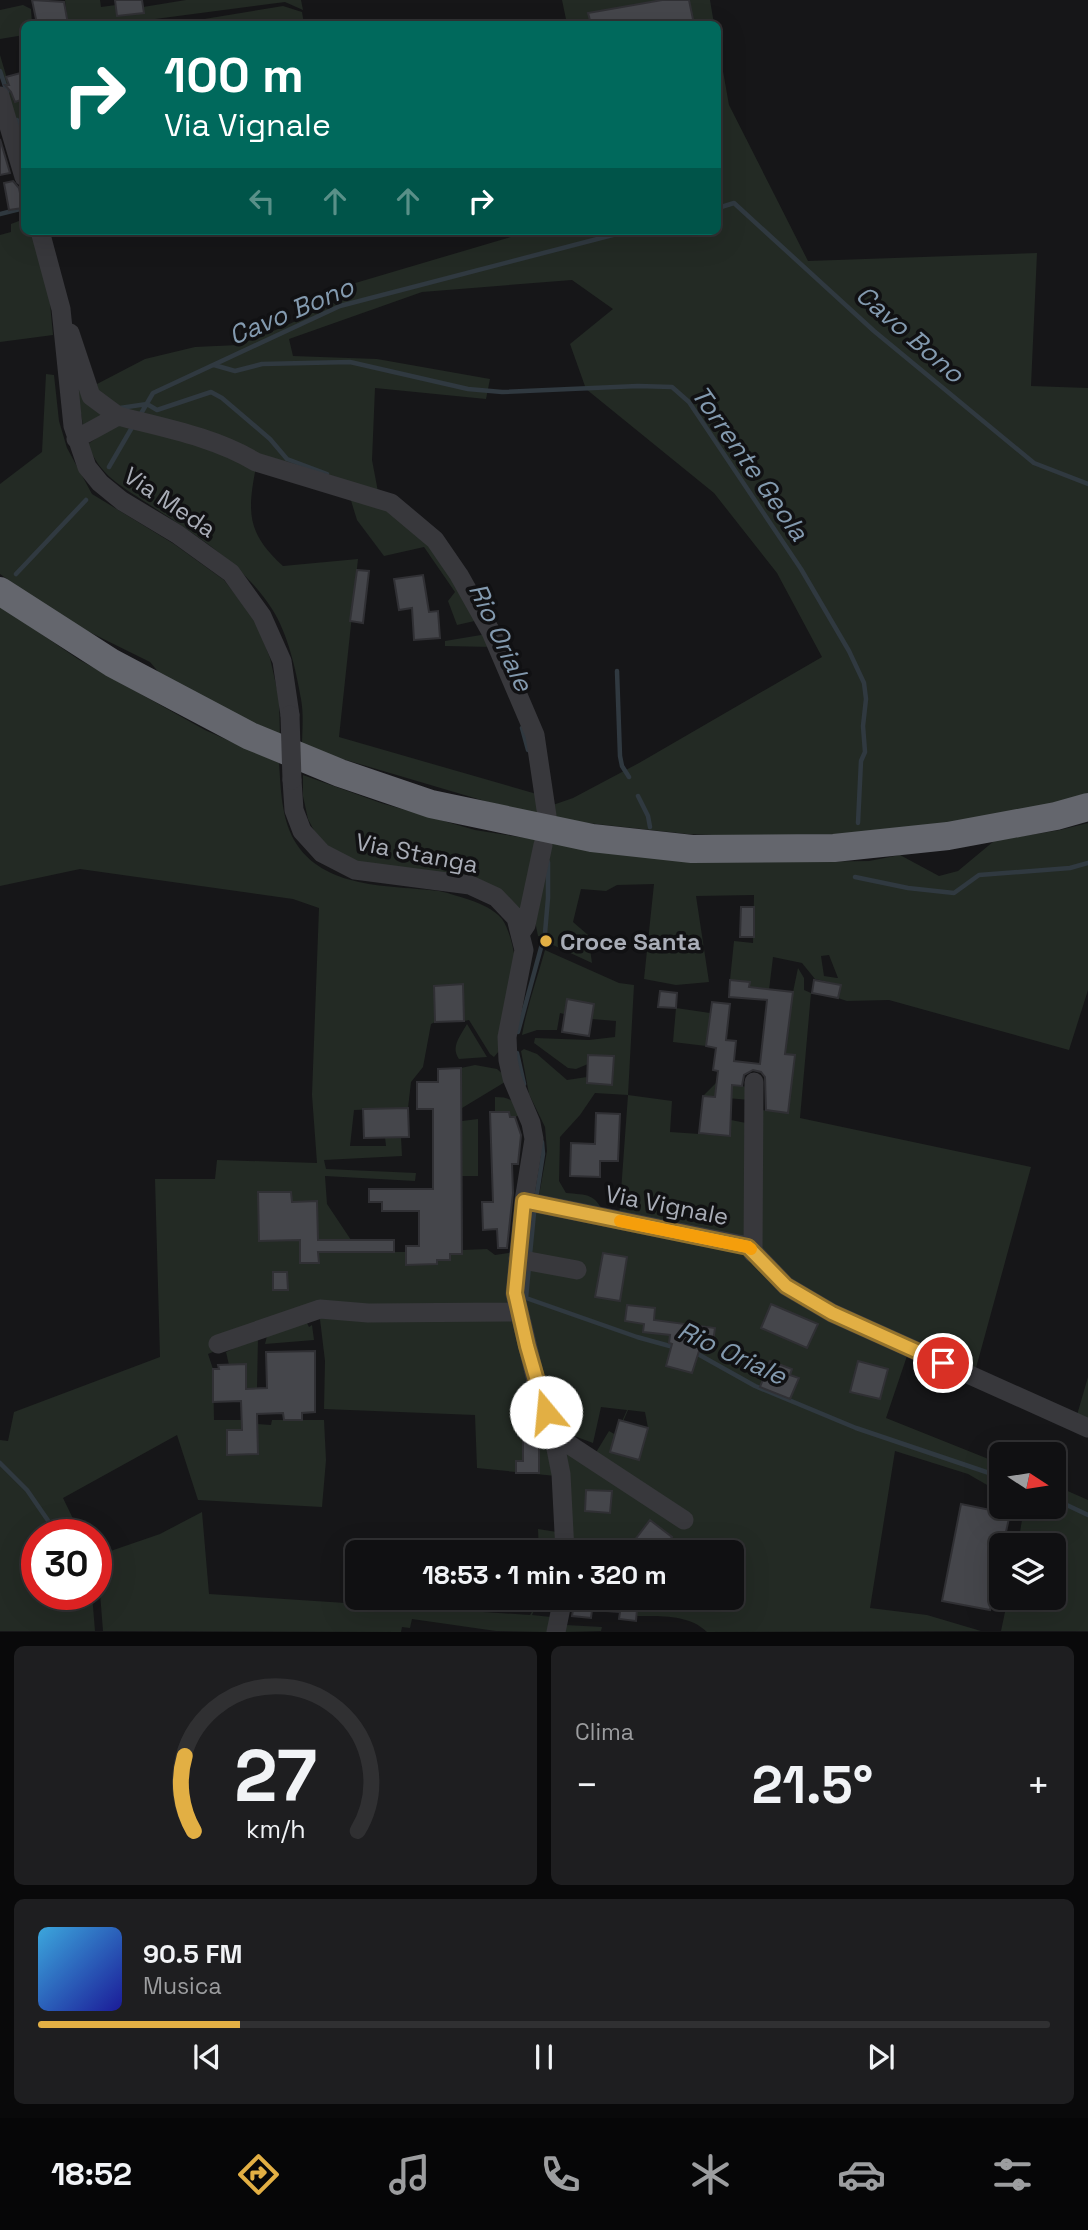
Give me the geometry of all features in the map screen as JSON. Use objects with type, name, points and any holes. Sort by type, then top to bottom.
[{"type":"highway","points":[[0,591],[112,663],[250,737],[340,773],[431,804],[592,838],[692,849],[835,848],[948,836],[1056,816],[1088,807]]},
{"type":"street","points":[[0,96],[21,167]]},
{"type":"street","name":"Via Meda","points":[[41,235],[61,309],[73,426],[87,467],[100,483],[122,501],[177,534],[231,573],[262,616],[282,661],[290,715],[292,780]]},
{"type":"street","points":[[61,309],[91,396],[130,419],[202,437],[256,462],[391,503],[435,540],[459,575],[491,632],[535,735],[547,816]]},
{"type":"street","points":[[76,439],[130,419]]},
{"type":"street","name":"Via Stanga","points":[[292,780],[294,810],[302,831],[322,853],[355,870],[470,885],[496,897],[516,918],[524,950],[507,1037],[508,1060],[512,1078],[531,1123],[534,1139],[524,1201],[525,1260],[515,1293],[561,1474],[564,1540]]},
{"type":"street","points":[[520,934],[526,925],[543,845]]},
{"type":"street","points":[[754,1082],[754,1253]]},
{"type":"street","name":"Via Vignale","points":[[524,1201],[748,1247],[786,1286],[832,1313],[1088,1427]]},
{"type":"street","points":[[525,1260],[577,1270]]},
{"type":"street","points":[[218,1345],[320,1310],[368,1313],[519,1312]]},
{"type":"street","points":[[553,1434],[684,1520]]},
{"type":"street","points":[[556,1632],[561,1610]]},
{"type":"shaded area","points":[[65,0],[100,0],[101,7],[116,5],[118,16],[144,13],[143,7],[186,0],[301,0],[303,10],[285,2],[140,21],[68,21]]},
{"type":"shaded area","points":[[562,0],[710,0],[714,21],[566,21]]},
{"type":"shaded area","points":[[23,5],[31,9],[32,21],[21,21],[21,36],[0,39],[0,10]]},
{"type":"shaded area","points":[[283,6],[302,12],[304,21],[192,21]]},
{"type":"shaded area","points":[[0,55],[14,102],[21,100],[21,135],[20,135],[0,76]]},
{"type":"shaded area","points":[[721,60],[729,105],[808,261],[1037,253],[1031,386],[1088,388],[1088,798],[1056,808],[835,840],[687,834],[551,819],[550,806],[573,798],[639,763],[822,657],[777,573],[714,493],[586,389],[570,344],[613,309],[572,280],[422,292],[289,339],[293,356],[377,359],[490,379],[486,399],[375,388],[372,460],[379,497],[428,542],[479,620],[457,625],[448,601],[455,592],[424,547],[384,556],[357,520],[349,494],[256,467],[251,497],[256,532],[262,543],[283,566],[358,559],[339,737],[540,795],[543,815],[532,815],[302,747],[302,711],[297,676],[278,619],[260,592],[231,563],[198,537],[120,485],[98,464],[88,444],[121,421],[99,396],[97,384],[145,359],[195,347],[238,345],[344,298],[352,284],[517,235],[721,235]]},
{"type":"shaded area","points":[[21,220],[21,235],[32,235],[48,282],[53,335],[0,342],[0,235],[11,232],[11,224]]},
{"type":"shaded area","points":[[46,374],[54,375],[59,421],[67,448],[92,494],[174,544],[224,580],[255,620],[270,658],[279,698],[280,739],[166,681],[150,662],[67,621],[0,574],[0,484],[42,452]]},
{"type":"shaded area","points":[[77,387],[111,413],[83,426]]},
{"type":"shaded area","points":[[0,606],[78,659],[205,730],[279,763],[286,822],[294,840],[307,856],[322,868],[359,882],[439,891],[483,905],[502,919],[515,959],[499,1051],[494,1057],[469,1020],[464,1021],[463,985],[434,986],[435,1022],[431,1024],[423,1067],[411,1082],[408,1108],[354,1110],[350,1146],[386,1146],[385,1137],[401,1137],[402,1156],[324,1160],[326,1169],[416,1173],[415,1181],[325,1176],[327,1204],[351,1240],[330,1240],[330,1252],[406,1252],[407,1265],[437,1264],[437,1260],[450,1260],[450,1254],[461,1254],[462,1250],[487,1249],[495,1255],[514,1252],[513,1311],[317,1309],[208,1354],[213,1369],[214,1420],[242,1420],[242,1444],[238,1444],[237,1430],[227,1430],[227,1454],[257,1454],[257,1424],[271,1425],[272,1420],[324,1420],[326,1460],[322,1507],[198,1500],[177,1435],[63,1498],[73,1519],[21,1519],[21,1610],[93,1610],[95,1631],[0,1631],[0,1440],[8,1441],[14,1412],[160,1357],[155,1179],[215,1179],[217,1160],[317,1163],[312,1095],[319,908],[293,899],[80,869],[0,886]]},
{"type":"shaded area","points":[[487,634],[494,647],[445,646],[445,641]]},
{"type":"shaded area","points":[[303,775],[381,803],[475,830],[603,850],[787,862],[869,861],[900,855],[939,876],[958,871],[994,841],[1088,823],[1088,990],[1069,1050],[889,1000],[847,1001],[838,998],[841,985],[815,979],[802,963],[773,957],[769,990],[749,988],[750,982],[730,980],[734,941],[753,943],[754,895],[696,896],[709,982],[676,985],[644,979],[654,884],[617,885],[606,891],[581,889],[573,922],[588,935],[592,963],[553,945],[553,938],[538,936],[535,921],[513,905],[355,866],[320,842],[308,819],[303,796]],"holes":[[[829,955],[838,978],[824,976],[821,956]]]},
{"type":"shaded area","points":[[545,950],[619,983],[634,985],[628,1095],[595,1093],[560,1137],[559,1181],[566,1193],[594,1199],[604,1214],[538,1201],[547,1151],[545,1127],[529,1094],[521,1051],[524,1049],[537,1054],[567,1080],[587,1077],[587,1083],[611,1085],[613,1056],[589,1055],[588,1064],[576,1069],[568,1068],[534,1043],[535,1038],[589,1040],[615,1037],[616,1021],[592,1019],[594,1004],[567,1000],[564,1014],[560,1013],[557,1030],[537,1030],[522,1035]]},
{"type":"shaded area","points":[[798,968],[804,978],[804,990],[811,993],[800,1118],[1031,1167],[976,1368],[806,1294],[758,1250],[761,1110],[787,1113],[795,1055],[785,1054]]},
{"type":"shaded area","points":[[676,1008],[710,1013],[706,1046],[673,1042]]},
{"type":"shaded area","points":[[467,1024],[487,1057],[459,1059],[456,1046]]},
{"type":"shaded area","points":[[475,1065],[497,1069],[505,1076],[505,1082],[462,1108],[461,1068]]},
{"type":"shaded area","points":[[716,1083],[749,1087],[750,1100],[703,1096]]},
{"type":"shaded area","points":[[628,1095],[672,1101],[670,1132],[729,1136],[731,1120],[751,1124],[750,1240],[619,1219]]},
{"type":"shaded area","points":[[495,1097],[512,1101],[520,1116],[510,1117],[509,1112],[495,1112]]},
{"type":"shaded area","points":[[478,1119],[478,1176],[462,1176],[462,1121]]},
{"type":"shaded area","points":[[535,1208],[745,1250],[907,1356],[886,1418],[989,1459],[989,1486],[968,1474],[895,1451],[870,1608],[927,1615],[981,1631],[707,1632],[683,1619],[636,1616],[637,1610],[744,1610],[744,1540],[569,1540],[563,1448],[592,1459],[609,1431],[616,1435],[627,1410],[601,1407],[593,1443],[561,1431],[541,1380],[522,1301],[527,1213]],"holes":[[[628,1410],[645,1412],[648,1428],[639,1460],[610,1452]]]},
{"type":"shaded area","points":[[319,1311],[513,1314],[556,1476],[477,1468],[475,1415],[324,1409],[325,1361]]},
{"type":"shaded area","points":[[305,1319],[309,1327],[312,1325],[314,1340],[265,1344],[268,1332]]},
{"type":"shaded area","points":[[258,1337],[257,1388],[246,1389],[245,1365],[229,1365],[226,1352]]},
{"type":"shaded area","points":[[1088,1377],[1088,1420],[1077,1415]]},
{"type":"shaded area","points":[[1066,1490],[1088,1500],[1088,1631],[1001,1631],[1005,1610],[1066,1610],[1066,1533],[1020,1533],[1022,1519],[1066,1519]]},
{"type":"shaded area","points":[[202,1512],[209,1594],[345,1603],[345,1610],[454,1610],[530,1615],[534,1610],[532,1615],[551,1617],[547,1632],[496,1631],[412,1619],[410,1628],[402,1627],[401,1632],[103,1631],[101,1610],[112,1610],[112,1550],[160,1534]]},
{"type":"shaded area","points":[[538,1529],[557,1532],[557,1540],[538,1540]]},
{"type":"shaded area","points":[[566,1625],[602,1627],[601,1631],[565,1632]]},
{"type":"building","points":[[32,0],[64,2],[67,21],[36,21]]},
{"type":"building","points":[[115,0],[142,0],[144,13],[117,16]]},
{"type":"building","points":[[662,0],[689,0],[693,21],[590,21],[588,13]]},
{"type":"building","points":[[21,73],[21,100],[15,102],[5,85],[9,85],[6,77]]},
{"type":"building","points":[[0,139],[10,173],[0,175]]},
{"type":"building","points":[[13,181],[19,188],[21,208],[9,210],[4,183]]},
{"type":"building","points":[[357,570],[369,571],[363,623],[350,621]]},
{"type":"building","points":[[423,575],[429,612],[438,611],[440,638],[414,640],[412,608],[399,610],[394,579]]},
{"type":"building","points":[[741,907],[754,907],[754,937],[740,937]]},
{"type":"building","points":[[730,980],[750,982],[749,987],[793,992],[785,1054],[795,1055],[788,1113],[766,1110],[765,1077],[761,1072],[753,1070],[744,1075],[742,1086],[732,1085],[730,1136],[699,1133],[703,1096],[715,1097],[718,1071],[713,1070],[716,1048],[706,1046],[712,1002],[730,1004],[726,1040],[736,1041],[734,1061],[760,1064],[767,1000],[729,997]]},
{"type":"building","points":[[814,980],[841,985],[838,998],[812,993]]},
{"type":"building","points":[[463,984],[464,1021],[435,1022],[434,986]]},
{"type":"building","points":[[660,991],[677,993],[676,1008],[658,1007]]},
{"type":"building","points":[[567,999],[594,1004],[589,1036],[562,1032]]},
{"type":"building","points":[[588,1055],[614,1056],[612,1085],[587,1083]]},
{"type":"building","points":[[461,1068],[462,1254],[450,1254],[450,1260],[437,1260],[437,1264],[406,1265],[406,1246],[419,1246],[419,1211],[382,1211],[382,1202],[369,1202],[369,1189],[433,1189],[433,1109],[417,1109],[417,1082],[438,1082],[438,1069]]},
{"type":"building","points":[[408,1108],[409,1137],[364,1138],[363,1109]]},
{"type":"building","points":[[490,1112],[509,1112],[510,1117],[515,1117],[521,1135],[518,1164],[512,1164],[513,1193],[507,1248],[498,1248],[497,1229],[483,1230],[482,1202],[493,1202]]},
{"type":"building","points":[[596,1113],[620,1114],[618,1161],[600,1161],[600,1177],[570,1176],[571,1143],[595,1144]]},
{"type":"building","points":[[258,1192],[291,1192],[292,1202],[317,1201],[318,1240],[394,1240],[394,1252],[318,1252],[319,1263],[300,1263],[300,1240],[259,1241]]},
{"type":"building","points":[[603,1253],[627,1257],[620,1301],[595,1297]]},
{"type":"building","points":[[273,1272],[287,1272],[288,1290],[273,1290]]},
{"type":"building","points":[[771,1304],[818,1324],[807,1348],[761,1328]]},
{"type":"building","points":[[627,1305],[655,1308],[654,1320],[715,1328],[712,1349],[700,1348],[692,1373],[666,1366],[672,1344],[669,1343],[670,1335],[643,1332],[644,1324],[625,1321]]},
{"type":"building","points":[[315,1351],[315,1412],[302,1413],[302,1420],[284,1420],[283,1413],[257,1414],[258,1454],[227,1455],[227,1430],[242,1430],[241,1401],[213,1402],[213,1369],[219,1369],[218,1365],[246,1364],[246,1389],[267,1388],[266,1352]]},
{"type":"building","points":[[770,1361],[792,1369],[790,1375],[799,1378],[790,1399],[760,1387]]},
{"type":"building","points":[[858,1361],[888,1369],[880,1399],[850,1392]]},
{"type":"building","points":[[619,1420],[648,1428],[639,1460],[610,1452]]},
{"type":"building","points":[[523,1437],[539,1437],[539,1473],[516,1473],[516,1461],[523,1461]]},
{"type":"building","points":[[586,1490],[612,1491],[610,1513],[585,1511]]},
{"type":"building","points":[[961,1504],[989,1510],[989,1519],[1009,1519],[1006,1533],[989,1533],[989,1610],[942,1601]]},
{"type":"building","points":[[650,1520],[672,1537],[670,1540],[635,1540]]},
{"type":"building","points":[[573,1610],[592,1610],[591,1618],[572,1616]]},
{"type":"building","points":[[592,1610],[637,1610],[636,1621],[619,1619],[620,1612]]},
{"type":"waterway","points":[[0,71],[7,92]]},
{"type":"waterway","points":[[17,120],[21,133]]},
{"type":"waterway","name":"Cavo Bono","points":[[721,207],[734,203],[874,331],[1034,463],[1088,484]]},
{"type":"waterway","points":[[0,214],[21,209]]},
{"type":"waterway","name":"Cavo Bono","points":[[139,417],[153,393],[340,306],[613,235]]},
{"type":"waterway","name":"Torrente Geola","points":[[214,365],[235,371],[262,364],[350,362],[468,389],[502,392],[672,387],[689,402],[801,569],[849,651],[864,683],[865,752],[861,761],[858,823]]},
{"type":"waterway","name":"Rio Oriale","points":[[120,408],[147,404],[157,410],[211,392],[222,398],[270,439],[287,459],[327,474]]},
{"type":"waterway","name":"Torrente Geola","points":[[109,467],[134,424]]},
{"type":"waterway","name":"Torrente Geola","points":[[16,574],[86,500]]},
{"type":"waterway","points":[[617,671],[620,756],[622,766],[629,777]]},
{"type":"waterway","name":"Rio Oriale","points":[[522,728],[528,750]]},
{"type":"waterway","points":[[638,796],[648,816],[650,827]]},
{"type":"waterway","name":"Rio Oriale","points":[[518,1032],[545,933],[548,862]]},
{"type":"waterway","name":"Torrente Geola","points":[[855,877],[908,888],[954,893],[979,875],[1070,868],[1088,863]]},
{"type":"waterway","name":"Rio Oriale","points":[[517,1053],[524,1084]]},
{"type":"waterway","name":"Rio Oriale","points":[[537,1193],[543,1154],[542,1142]]},
{"type":"waterway","name":"Rio Oriale","points":[[530,1254],[534,1213]]},
{"type":"waterway","name":"Rio Oriale","points":[[529,1266],[526,1298],[637,1337],[677,1348]]},
{"type":"waterway","name":"Rio Oriale","points":[[696,1353],[755,1386],[856,1428],[989,1473]]},
{"type":"waterway","points":[[0,1463],[27,1490],[47,1519]]},
{"type":"waterway","name":"Rio Oriale","points":[[1066,1505],[1088,1515]]},
{"type":"slow traffic","points":[[620,1221],[751,1249]]},
{"type":"place","name":"Croce Santa","points":[[546,941]]},
{"type":"route","points":[[546,1412],[515,1293],[524,1201],[748,1247],[786,1286],[832,1313],[943,1363]]}]
